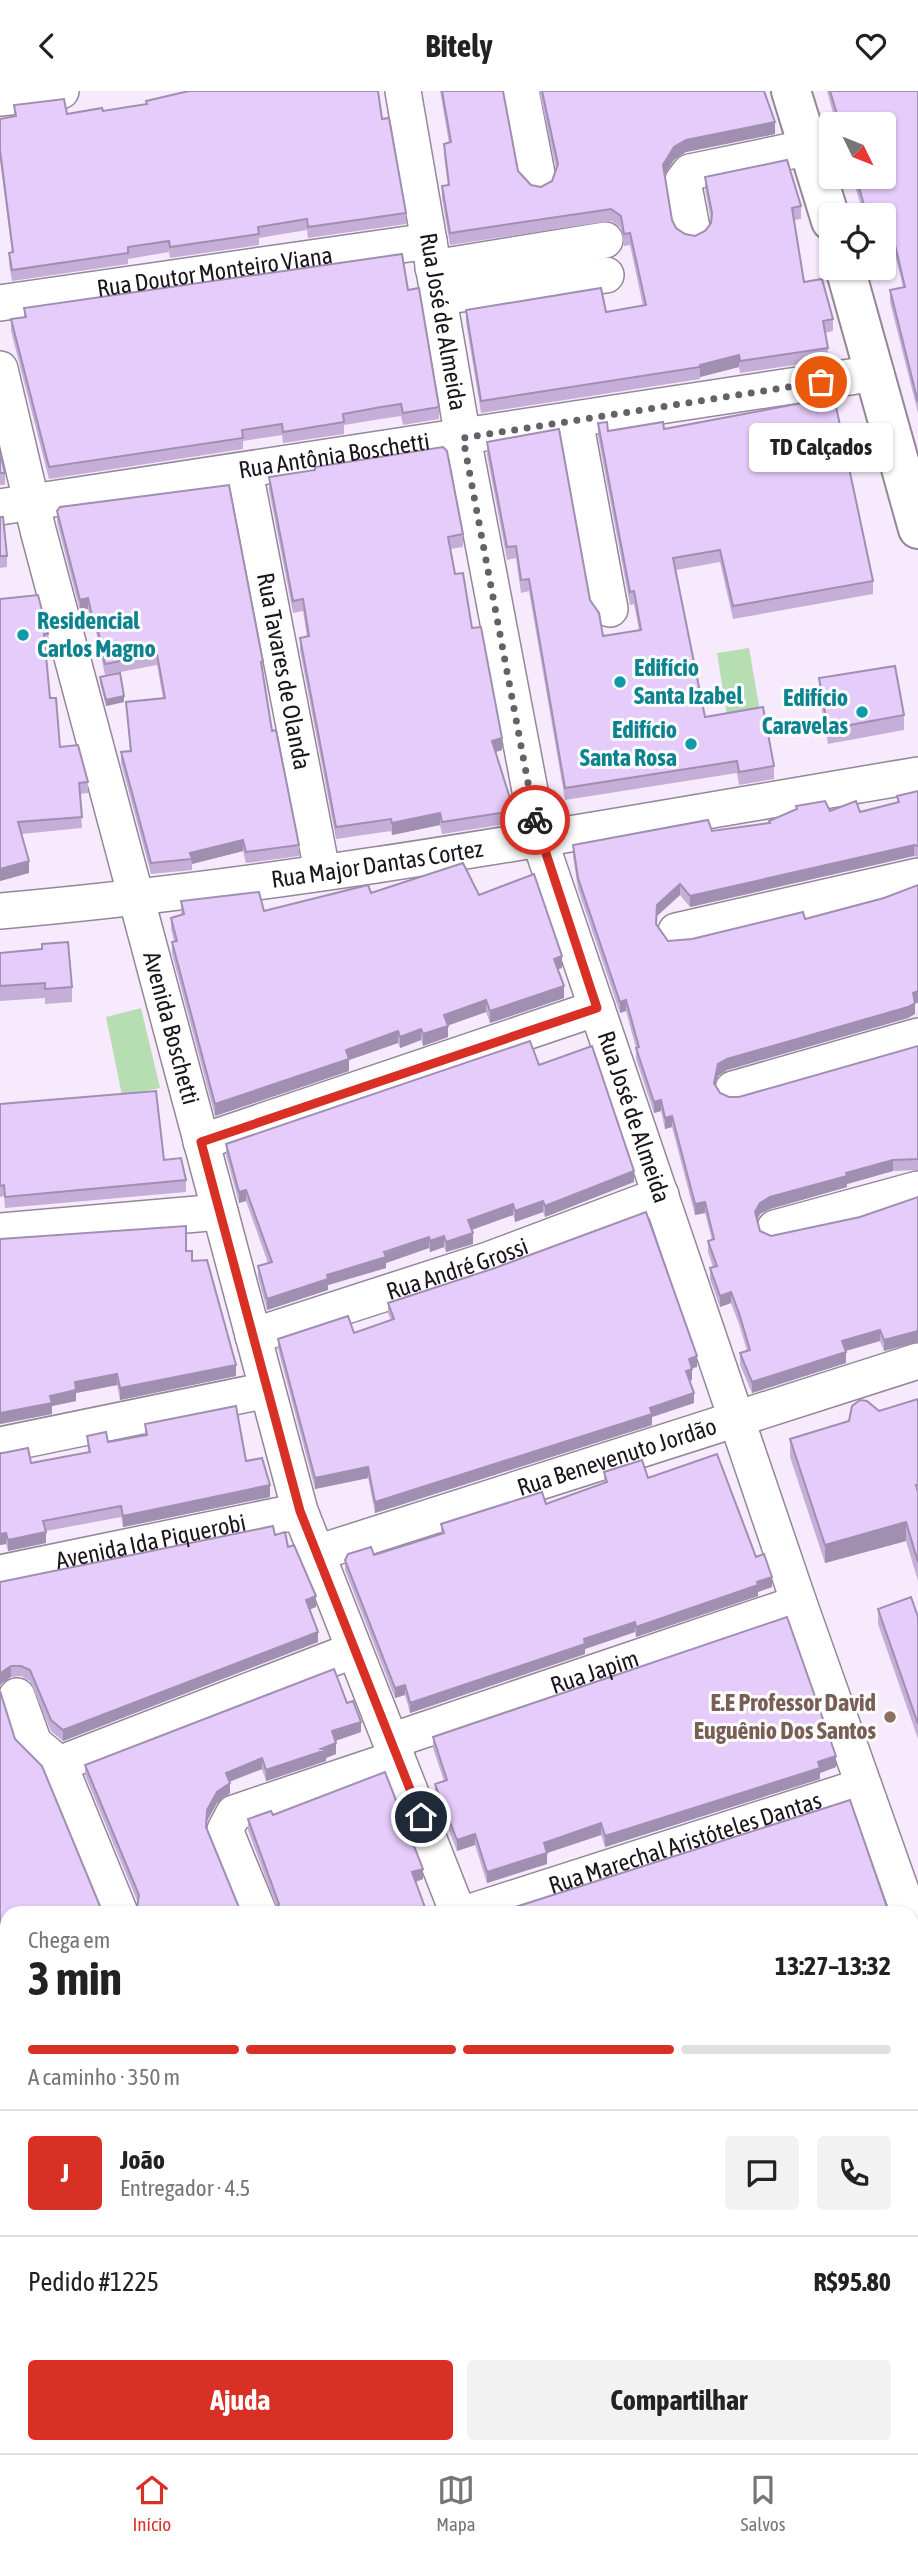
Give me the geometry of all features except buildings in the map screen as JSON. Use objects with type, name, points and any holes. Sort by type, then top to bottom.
[{"type":"main road","points":[[791,91],[826,203]]},
{"type":"main road","points":[[849,280],[876,373],[910,471],[918,529]]},
{"type":"street","points":[[0,98],[61,91]]},
{"type":"street","name":"Rua José de Almeida","points":[[403,91],[463,438],[539,838],[799,1603],[906,1906]]},
{"type":"street","points":[[521,91],[538,179]]},
{"type":"street","points":[[692,228],[683,181],[690,171],[810,147]]},
{"type":"street","points":[[434,269],[605,240]]},
{"type":"street","points":[[434,269],[606,275]]},
{"type":"street","name":"Rua Doutor Monteiro Viana","points":[[0,303],[434,269]]},
{"type":"street","name":"Avenida Boschetti","points":[[0,369],[16,506],[136,899],[300,1511],[455,1906]]},
{"type":"street","name":"Rua Antônia Boschetti","points":[[16,506],[876,373]]},
{"type":"street","points":[[575,420],[610,609]]},
{"type":"street","name":"Rua Tavares de Olanda","points":[[245,472],[322,871]]},
{"type":"street","name":"Rua Major Dantas Cortez","points":[[0,911],[136,899],[539,838],[918,775]]},
{"type":"street","points":[[676,931],[918,876]]},
{"type":"street","points":[[201,1142],[597,1008]]},
{"type":"street","points":[[733,1089],[918,1035]]},
{"type":"street","points":[[775,1228],[918,1189]]},
{"type":"street","name":"Rua André Grossi","points":[[253,1336],[488,1260],[661,1195]]},
{"type":"street","points":[[0,1230],[220,1212]]},
{"type":"street","name":"Rua Benevenuto Jordão","points":[[317,1553],[918,1361]]},
{"type":"street","points":[[0,1445],[268,1390]]},
{"type":"street","name":"Avenida Ida Piquerobi","points":[[0,1573],[300,1511]]},
{"type":"street","name":"Rua Japim","points":[[256,1906],[225,1830],[234,1813],[394,1750],[799,1603]]},
{"type":"street","points":[[59,1764],[354,1650]]},
{"type":"street","points":[[17,1696],[34,1743],[59,1764],[117,1906]]},
{"type":"street","name":"Rua Marechal Aristóteles Dantas","points":[[489,1906],[863,1786]]},
{"type":"green space","points":[[749,648],[761,717],[728,722],[717,653]]},
{"type":"green space","points":[[141,1008],[160,1088],[122,1095],[106,1017]]},
{"type":"way so far","points":[[535,820],[463,438],[821,382]]},
{"type":"place","name":"TD Calçados","points":[[821,382]]},
{"type":"place","name":"Residencial Carlos Magno","points":[[23,635]]},
{"type":"place","name":"Edifício Santa Izabel","points":[[620,682]]},
{"type":"place","name":"Edifício Caravelas","points":[[862,712]]},
{"type":"place","name":"Edifício Santa Rosa","points":[[691,744]]},
{"type":"place","name":"E.E Professor David Euguênio Dos Santos","points":[[890,1717]]},
{"type":"route","points":[[421,1817],[300,1511],[201,1142],[404,1076],[597,1008],[544,855],[535,820]]}]
